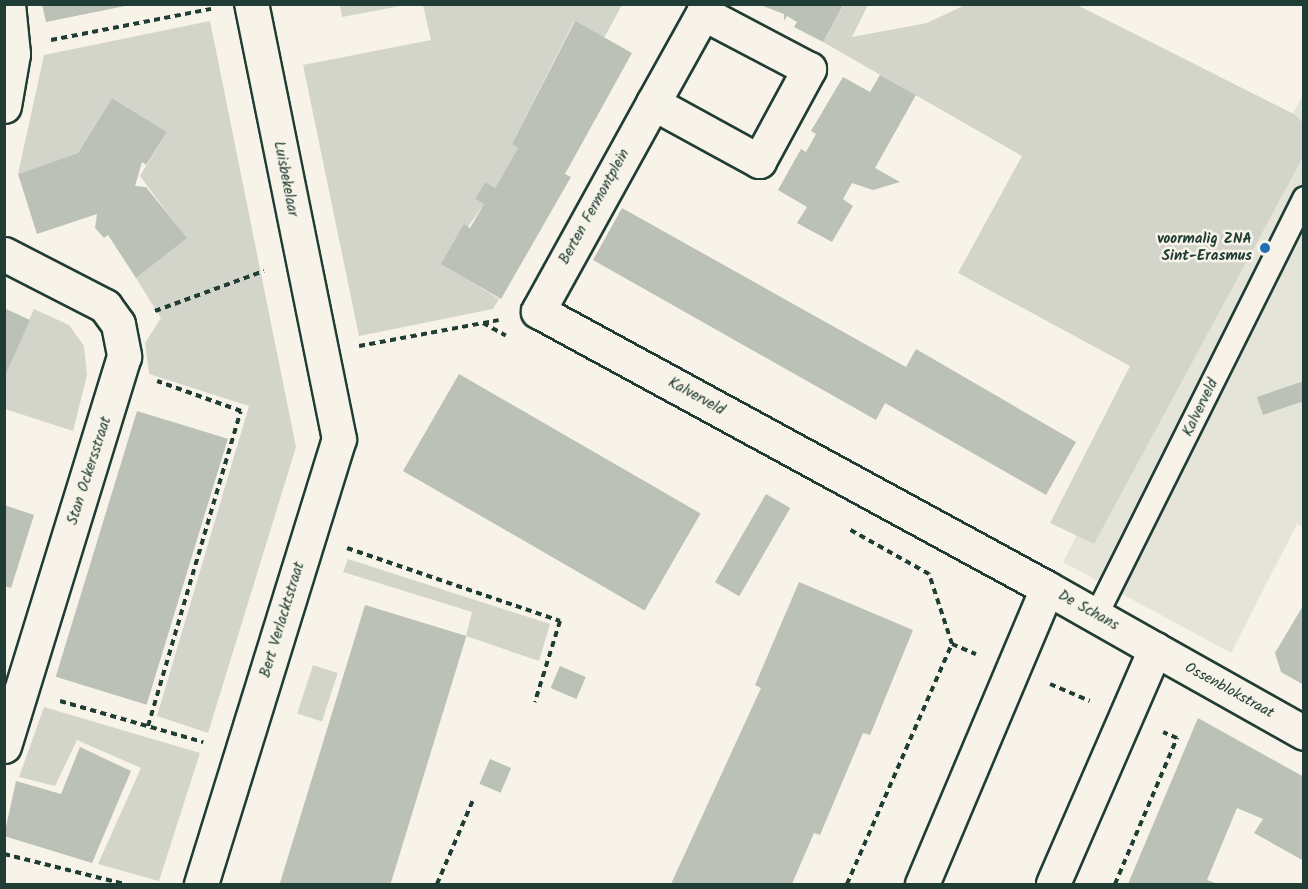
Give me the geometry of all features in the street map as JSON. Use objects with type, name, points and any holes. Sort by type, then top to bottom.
[{"type":"street","points":[[4,105],[12,47],[8,4]]},
{"type":"street","name":"Luisbekelaar","points":[[237,6],[301,257],[322,353]]},
{"type":"street","name":"Berten Fermontplein","points":[[538,311],[653,103],[704,13],[809,69],[759,161],[653,103]]},
{"type":"street","points":[[4,254],[87,293],[118,324]]},
{"type":"street","name":"Kalverveld","points":[[538,311],[1047,588]]},
{"type":"street","name":"Stan Ockersstraat","points":[[4,746],[122,369],[118,324]]},
{"type":"street","name":"Bert Verlacktstraat","points":[[201,885],[339,440],[322,353]]},
{"type":"street","name":"De Schans","points":[[921,885],[1047,588],[1155,649]]},
{"type":"street","points":[[1053,885],[1155,649]]},
{"type":"street","name":"Ossenblokstraat","points":[[1155,649],[1304,733]]},
{"type":"lane","name":"Kalverveld","points":[[1096,616],[1304,198]]},
{"type":"path","points":[[12,47],[237,6]]},
{"type":"path","points":[[118,324],[301,257]]},
{"type":"path","points":[[322,353],[538,311]]},
{"type":"path","points":[[483,323],[514,341]]},
{"type":"path","points":[[122,369],[241,411],[148,726]]},
{"type":"path","points":[[836,522],[929,574],[952,644],[847,885]]},
{"type":"path","points":[[309,536],[560,621],[535,702]]},
{"type":"path","points":[[952,644],[1177,738],[1115,885]]},
{"type":"path","points":[[22,690],[242,753]]},
{"type":"path","points":[[437,885],[473,800]]},
{"type":"path","points":[[4,854],[124,885]]},
{"type":"shaded area","points":[[340,4],[406,5],[342,17]]},
{"type":"shaded area","points":[[423,5],[622,5],[604,38],[574,21],[512,144],[518,148],[495,188],[485,182],[475,199],[484,204],[442,264],[499,299],[493,309],[359,336],[303,65],[431,40]]},
{"type":"shaded area","points":[[844,5],[868,5],[852,37],[927,23],[965,5],[1077,5],[1294,114],[1303,123],[1303,157],[1094,544],[1050,523],[1130,366],[958,273],[1022,156],[823,42]]},
{"type":"shaded area","points":[[210,21],[296,447],[208,733],[157,716],[249,406],[149,374],[145,343],[161,318],[136,278],[186,238],[140,176],[167,132],[112,98],[78,153],[18,174],[44,55]]},
{"type":"shaded area","name":"voormalig ZNA Sint-Erasmus","points":[[1303,94],[1303,527],[1297,524],[1231,653],[1063,562]]},
{"type":"shaded area","points":[[34,309],[69,325],[84,346],[87,375],[73,431],[5,409],[4,373]]},
{"type":"shaded area","points":[[348,559],[550,624],[539,661],[466,636],[472,612],[343,572]]},
{"type":"shaded area","points":[[313,665],[338,673],[322,722],[297,714]]},
{"type":"shaded area","points":[[44,707],[200,753],[159,881],[98,864],[141,768],[77,740],[55,786],[19,777]]},
{"type":"building","points":[[42,4],[125,4],[125,6],[46,22]]},
{"type":"building","points":[[757,4],[844,4],[823,42],[794,27],[797,22],[787,16],[784,21],[784,14]]},
{"type":"building","points":[[575,21],[632,53],[565,174],[571,177],[501,299],[441,264],[464,224],[470,228],[484,204],[475,199],[485,182],[495,188],[518,148],[512,144]]},
{"type":"building","points":[[880,75],[916,95],[875,168],[900,182],[873,190],[852,183],[843,199],[853,206],[832,242],[797,223],[807,207],[778,190],[801,149],[806,152],[816,134],[811,131],[843,77],[870,92]]},
{"type":"building","points":[[112,98],[167,132],[146,165],[142,162],[135,186],[146,187],[187,238],[136,278],[108,235],[104,238],[95,228],[97,214],[37,234],[18,174],[78,153]]},
{"type":"building","points":[[622,208],[906,367],[916,349],[1076,442],[1046,495],[885,403],[876,420],[593,260]]},
{"type":"building","points":[[4,308],[30,320],[6,373],[4,373]]},
{"type":"building","points":[[459,374],[701,514],[645,610],[403,471]]},
{"type":"building","points":[[1304,381],[1304,407],[1301,402],[1263,415],[1257,397]]},
{"type":"building","points":[[137,411],[228,439],[147,705],[56,677]]},
{"type":"building","points":[[766,494],[790,508],[739,596],[715,582]]},
{"type":"building","points":[[4,505],[34,515],[11,588],[4,586]]},
{"type":"building","points":[[799,582],[913,630],[870,735],[863,733],[820,835],[814,833],[792,884],[671,884],[761,688],[755,685]]},
{"type":"building","points":[[1304,604],[1304,685],[1281,672],[1275,653]]},
{"type":"building","points":[[365,605],[466,636],[391,884],[280,884]]},
{"type":"building","points":[[560,666],[586,677],[576,699],[551,688]]},
{"type":"building","points":[[1198,718],[1304,777],[1304,861],[1254,833],[1263,819],[1237,808],[1207,880],[1218,884],[1128,884]]},
{"type":"building","points":[[80,747],[131,771],[92,863],[4,836],[16,781],[61,794]]},
{"type":"building","points":[[490,759],[511,768],[501,793],[479,784]]},
{"type":"place","name":"voormalig ZNA Sint-Erasmus","points":[[1265,248]]}]
